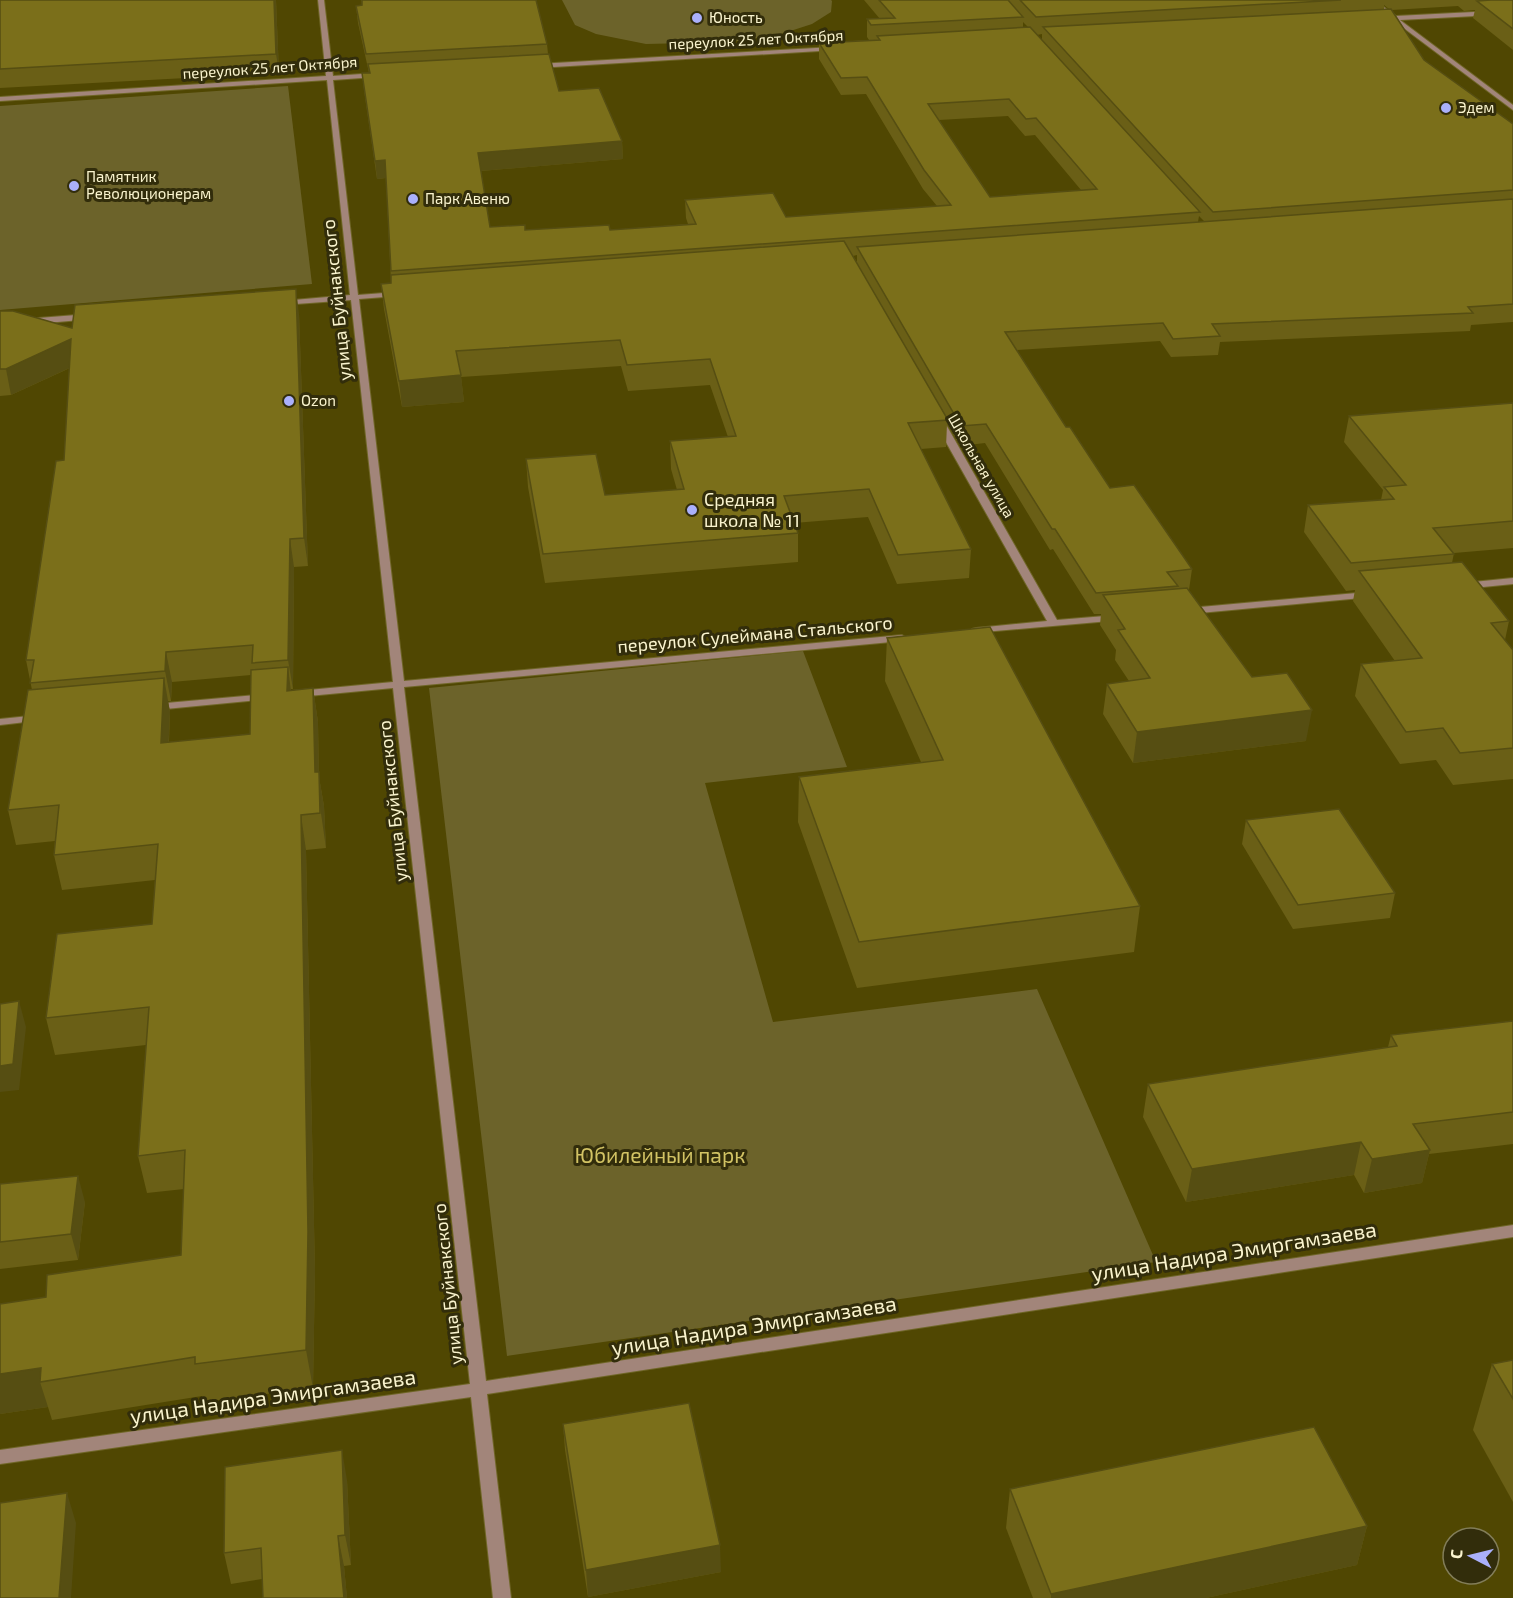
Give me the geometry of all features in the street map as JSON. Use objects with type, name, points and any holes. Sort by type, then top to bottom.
[{"type":"street","name":"улица Буйнакского","points":[[321,0],[501,1598]]},
{"type":"street","points":[[1370,0],[1513,108]]},
{"type":"street","points":[[1372,20],[1513,12]]},
{"type":"street","name":"переулок 25 лет Октября","points":[[532,66],[841,49]]},
{"type":"street","name":"переулок 25 лет Октября","points":[[0,99],[389,75]]},
{"type":"street","points":[[273,303],[402,294]]},
{"type":"street","points":[[0,324],[95,317]]},
{"type":"street","name":"Школьная улица","points":[[936,416],[1054,624]]},
{"type":"street","points":[[1454,587],[1513,581]]},
{"type":"street","points":[[1172,613],[1383,593]]},
{"type":"street","points":[[958,633],[1124,617]]},
{"type":"street","name":"переулок Сулеймана Стальского","points":[[141,708],[911,637]]},
{"type":"street","points":[[0,722],[47,717]]},
{"type":"street","name":"улица Надира Эмиргамзаева","points":[[0,1457],[478,1389],[1513,1231]]},
{"type":"green space","name":"Юность","points":[[562,0],[832,1],[831,12],[812,24],[778,35],[731,42],[646,44],[596,34],[575,25]]},
{"type":"green space","points":[[288,86],[312,284],[0,310],[0,106]]},
{"type":"green space","name":"Юбилейный парк","points":[[803,651],[847,767],[705,783],[773,1022],[1037,989],[1156,1262],[507,1356],[429,688]]},
{"type":"building","points":[[0,0],[274,0],[276,54],[0,69]]},
{"type":"building","points":[[362,0],[536,0],[547,44],[366,54],[356,6],[362,5]]},
{"type":"building","points":[[879,0],[1008,0],[1023,17],[871,25],[867,19],[895,18]]},
{"type":"building","points":[[1020,0],[1341,0],[1036,17]]},
{"type":"building","points":[[1513,0],[1513,29],[1477,1]]},
{"type":"building","points":[[1391,9],[1424,60],[1513,124],[1513,190],[1213,212],[1043,27]]},
{"type":"building","points":[[1030,27],[1200,212],[391,271],[385,160],[375,161],[362,73],[370,73],[368,64],[549,54],[559,91],[599,88],[622,141],[478,153],[490,227],[525,225],[525,230],[609,225],[610,230],[696,224],[685,200],[773,193],[786,217],[951,205],[924,170],[867,77],[841,78],[819,43],[880,40],[877,36]],"holes":[[[1009,99],[1026,119],[1036,118],[1097,189],[990,197],[928,104]]]},
{"type":"building","points":[[1513,199],[1513,304],[1468,307],[1473,313],[1212,324],[1220,336],[1173,339],[1163,323],[1005,332],[1066,427],[1070,427],[1110,488],[1134,485],[1192,569],[1167,572],[1178,586],[1096,593],[1055,529],[1052,529],[986,424],[961,426],[857,247]]},
{"type":"building","points":[[844,241],[948,420],[908,423],[971,549],[898,555],[869,489],[784,496],[798,533],[543,554],[526,459],[596,454],[605,495],[684,489],[670,441],[736,436],[710,359],[627,365],[620,340],[456,351],[461,375],[399,381],[381,284],[391,283],[391,275]]},
{"type":"building","points":[[296,289],[304,538],[290,539],[288,660],[252,663],[253,645],[166,652],[165,671],[30,683],[34,660],[26,660],[56,461],[64,460],[71,339],[6,369],[0,369],[0,311],[13,311],[72,328],[75,305]]},
{"type":"building","points":[[1513,403],[1513,521],[1433,528],[1454,554],[1351,563],[1308,505],[1394,499],[1384,487],[1406,485],[1349,416]]},
{"type":"building","points":[[1462,562],[1509,621],[1491,623],[1513,650],[1513,748],[1460,753],[1443,728],[1406,732],[1361,664],[1422,658],[1359,571]]},
{"type":"building","points":[[1187,588],[1252,677],[1287,673],[1312,710],[1137,732],[1107,684],[1150,678],[1118,630],[1125,629],[1103,595]]},
{"type":"building","points":[[990,627],[1140,906],[859,942],[799,777],[943,760],[887,638]]},
{"type":"building","points":[[288,667],[287,691],[313,688],[315,772],[319,772],[320,813],[301,815],[308,1232],[306,1350],[195,1364],[195,1357],[40,1382],[41,1368],[0,1374],[0,1304],[46,1297],[47,1275],[181,1255],[185,1150],[138,1156],[149,1007],[46,1018],[57,934],[152,924],[158,844],[54,855],[59,805],[8,810],[28,690],[164,678],[161,743],[250,734],[251,670]]},
{"type":"building","points":[[1339,809],[1395,893],[1298,905],[1246,820]]},
{"type":"building","points":[[19,1001],[13,1064],[0,1066],[0,1004]]},
{"type":"building","points":[[1513,1021],[1513,1112],[1413,1124],[1430,1150],[1372,1159],[1361,1142],[1192,1169],[1148,1084],[1397,1046],[1391,1035]]},
{"type":"building","points":[[78,1176],[71,1234],[0,1242],[0,1184]]},
{"type":"building","points":[[1513,1360],[1513,1399],[1492,1364]]},
{"type":"building","points":[[689,1403],[720,1545],[586,1570],[563,1424]]},
{"type":"building","points":[[1314,1427],[1367,1526],[1051,1594],[1010,1489]]},
{"type":"building","points":[[342,1450],[345,1535],[338,1536],[344,1598],[263,1598],[261,1548],[224,1553],[225,1467]]},
{"type":"building","points":[[67,1493],[59,1598],[0,1598],[0,1503]]},
{"type":"place","name":"Юность","points":[[697,18]]},
{"type":"place","name":"Эдем","points":[[1446,108]]},
{"type":"place","name":"Памятник Революционерам","points":[[74,186]]},
{"type":"place","name":"Парк Авеню","points":[[413,199]]},
{"type":"place","name":"Ozon","points":[[289,401]]},
{"type":"place","name":"Средняя школа № 11","points":[[692,510]]}]
